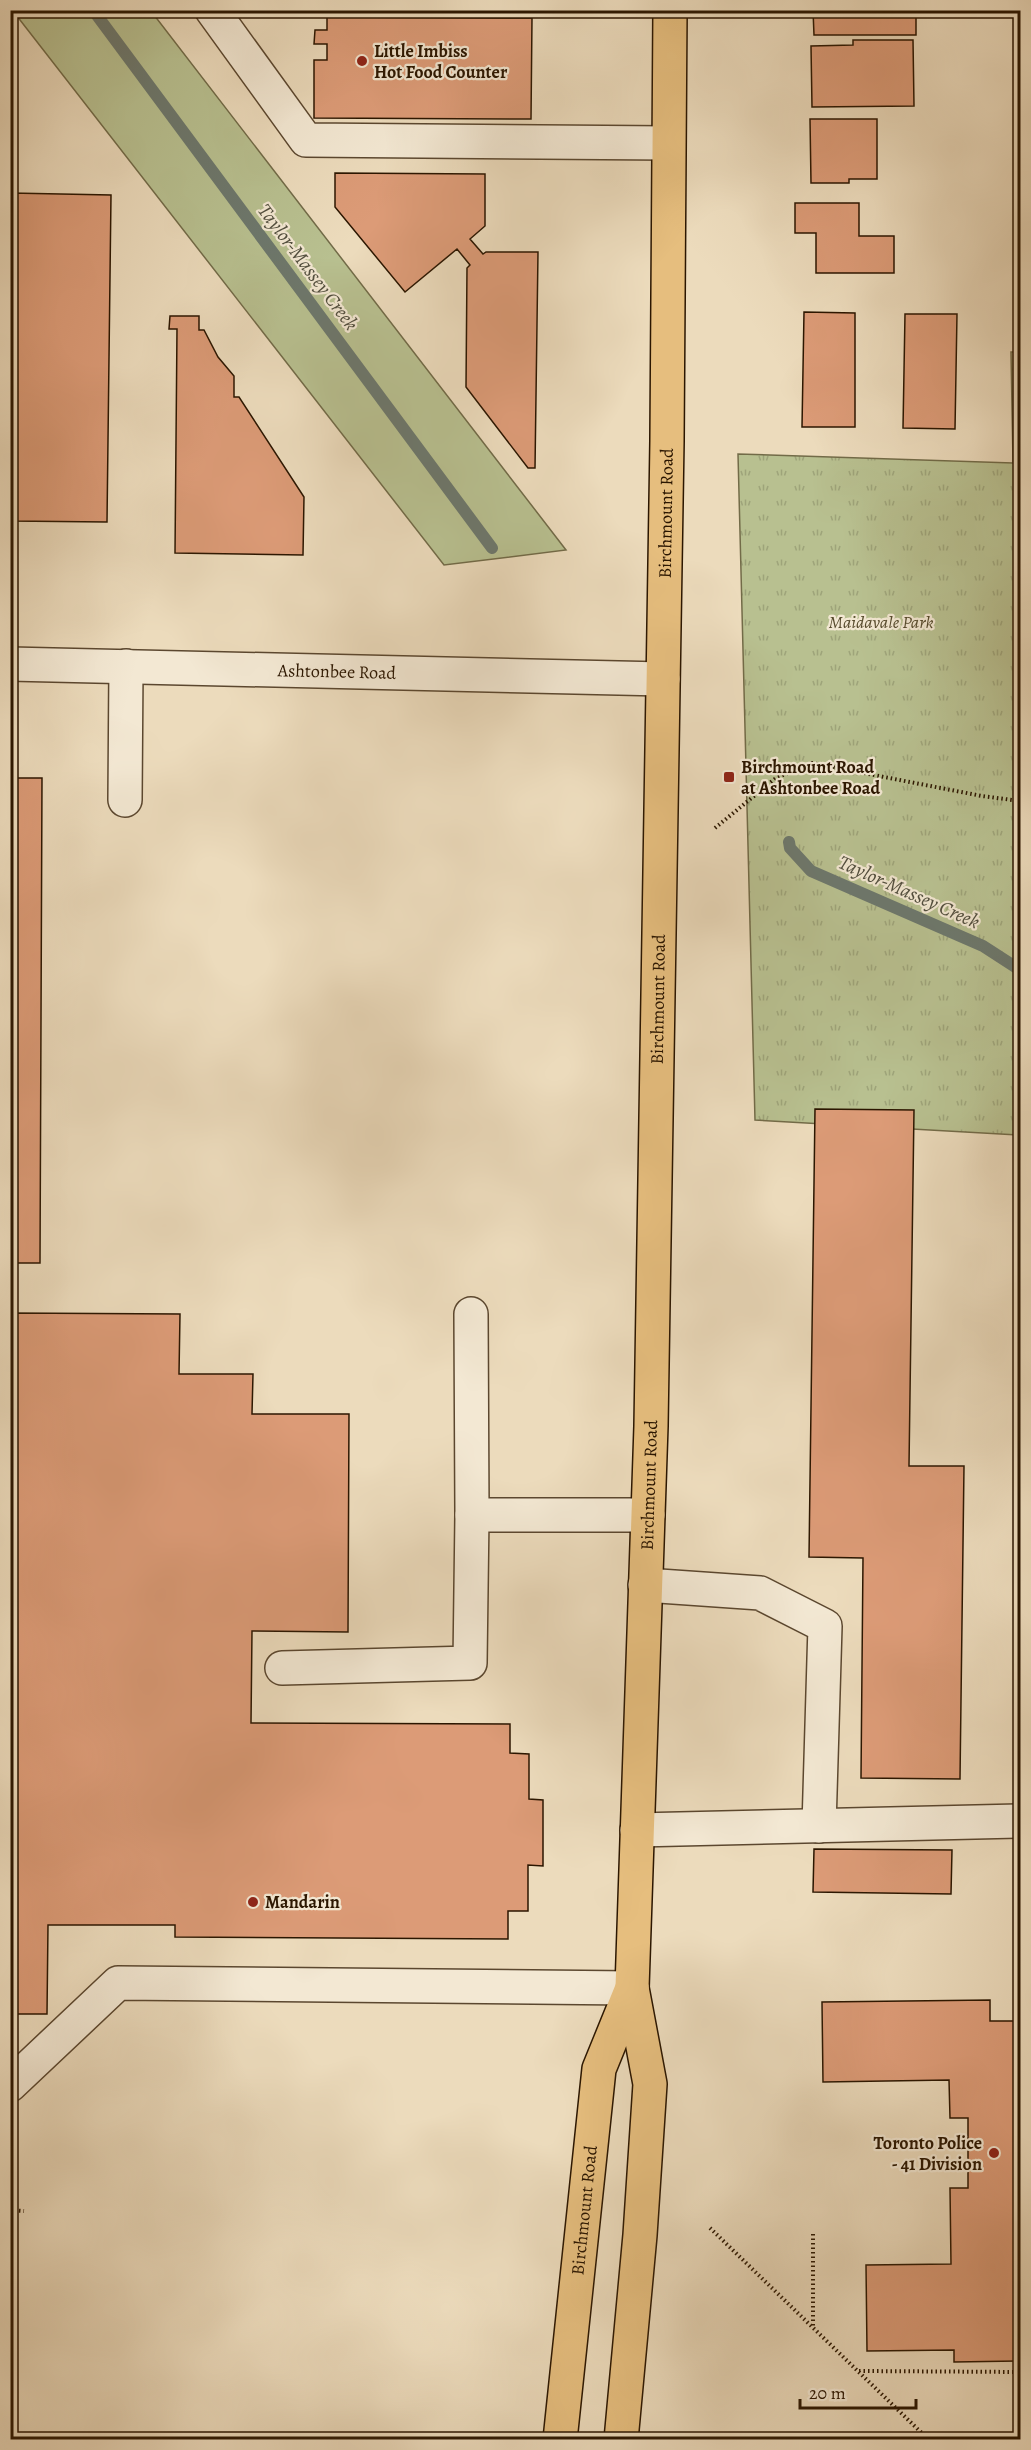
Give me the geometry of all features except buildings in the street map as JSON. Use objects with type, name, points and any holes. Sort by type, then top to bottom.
[{"type":"main road","name":"Birchmount Road","points":[[621,2439],[640,2235],[650,2084],[632,1988],[648,1515],[663,679],[670,10]]},
{"type":"main road","name":"Birchmount Road","points":[[560,2439],[599,2069],[632,1988]]},
{"type":"street","points":[[212,10],[306,140],[668,143]]},
{"type":"street","name":"Ashtonbee Road","points":[[10,664],[663,679]]},
{"type":"street","points":[[125,801],[126,666]]},
{"type":"street","points":[[282,1668],[470,1663],[471,1314]]},
{"type":"street","points":[[472,1515],[648,1515]]},
{"type":"street","points":[[645,1586],[760,1593],[825,1626],[819,1826]]},
{"type":"street","points":[[637,1830],[1020,1821]]},
{"type":"street","points":[[10,2085],[118,1983],[632,1988]]},
{"type":"path","points":[[715,828],[776,778],[812,763],[982,796],[1020,801]]},
{"type":"path","points":[[10,2210],[24,2211]]},
{"type":"path","points":[[710,2228],[929,2439]]},
{"type":"path","points":[[813,2234],[813,2328]]},
{"type":"path","points":[[858,2371],[1020,2372]]},
{"type":"green space","points":[[13,11],[151,11],[566,550],[444,565]]},
{"type":"green space","name":"Maidavale Park","points":[[1011,352],[1020,352],[1020,1135],[755,1120],[738,454],[1013,463]]},
{"type":"waterway","name":"Taylor-Massey Creek","points":[[93,10],[492,548]]},
{"type":"waterway","name":"Taylor-Massey Creek","points":[[789,842],[790,848],[811,871],[983,946],[1020,970]]},
{"type":"place","name":"Little Imbiss Hot Food Counter","points":[[362,61]]},
{"type":"place","name":"Birchmount Road at Ashtonbee Road","points":[[729,777]]},
{"type":"place","name":"Mandarin","points":[[253,1902]]},
{"type":"place","name":"Toronto Police - 41 Division","points":[[994,2153]]}]
